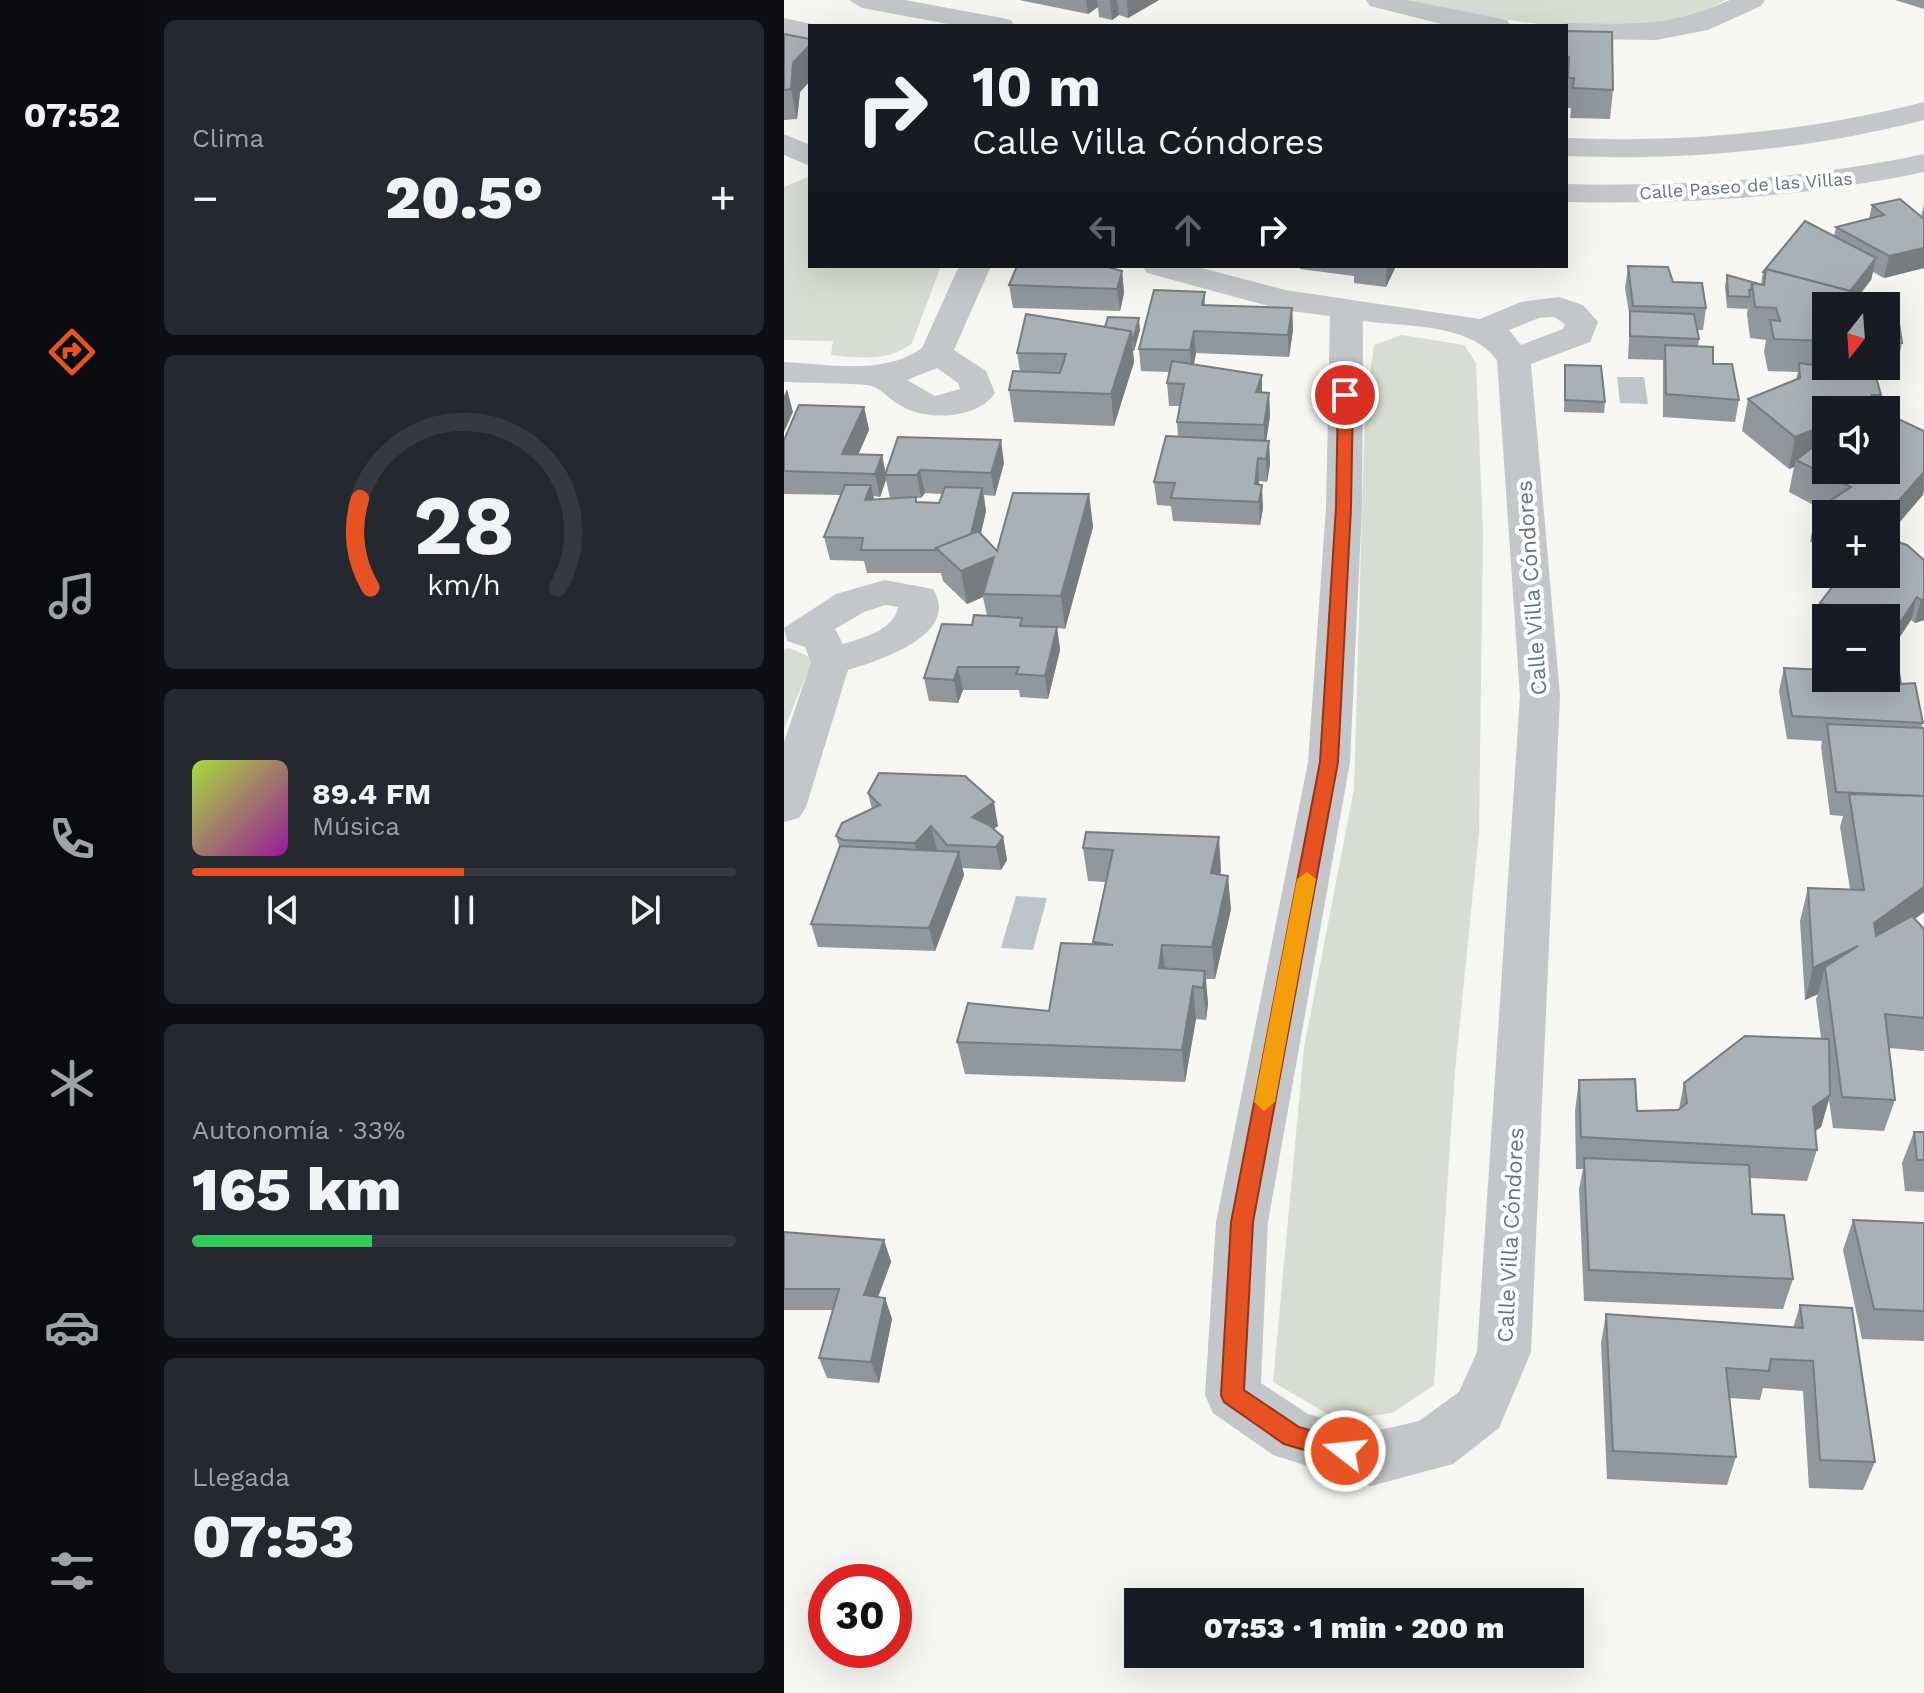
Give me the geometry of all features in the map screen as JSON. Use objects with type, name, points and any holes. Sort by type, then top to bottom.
[{"type":"street","points":[[862,0],[991,24]]},
{"type":"street","points":[[1379,0],[1431,15],[1486,24]]},
{"type":"street","points":[[1568,31],[1656,32],[1699,24],[1752,0]]},
{"type":"street","points":[[784,26],[808,30]]},
{"type":"street","name":"Calle Paseo de las Villas","points":[[1568,147],[1712,146],[1836,131],[1924,111]]},
{"type":"street","points":[[784,143],[808,159]]},
{"type":"street","points":[[784,170],[808,161]]},
{"type":"street","name":"Calle Paseo de las Villas","points":[[1568,193],[1628,195],[1728,191],[1857,179],[1924,163]]},
{"type":"street","points":[[784,372],[899,374],[925,365],[936,353],[974,268]]},
{"type":"street","name":"Calle Villa Cóndores","points":[[1174,268],[1247,278],[1347,310],[1467,325],[1497,345],[1540,696],[1504,1352],[1479,1410],[1433,1445],[1371,1459],[1293,1436],[1233,1395],[1242,1222],[1329,762],[1344,507],[1347,310]]},
{"type":"street","points":[[877,374],[926,408],[955,406],[978,393],[974,378],[936,353]]},
{"type":"street","points":[[792,630],[850,603],[885,592],[919,598],[919,612],[903,636],[831,662]]},
{"type":"street","points":[[784,807],[831,662],[821,638],[792,630]]},
{"type":"shaded area","points":[[1409,0],[1726,0],[1682,20],[1618,28],[1538,24]]},
{"type":"shaded area","points":[[808,177],[808,268],[940,268],[912,343],[883,356],[852,357],[831,355],[833,341],[784,340],[784,187]]},
{"type":"shaded area","points":[[1402,335],[1464,345],[1476,363],[1483,531],[1479,832],[1455,1071],[1434,1385],[1392,1413],[1338,1420],[1273,1382],[1304,1048],[1354,789],[1365,410],[1374,345]]},
{"type":"shaded area","points":[[1617,377],[1644,377],[1648,404],[1620,403]]},
{"type":"shaded area","points":[[790,648],[813,659],[784,729],[784,649]]},
{"type":"shaded area","points":[[1016,896],[1047,898],[1033,950],[1001,948]]},
{"type":"building","points":[[1568,31],[1612,32],[1613,90],[1573,88],[1574,78],[1568,78]]},
{"type":"building","points":[[784,34],[808,39],[808,47],[793,63],[791,89],[784,90]]},
{"type":"building","points":[[1900,199],[1924,219],[1924,248],[1889,256],[1836,227],[1884,215],[1872,205]]},
{"type":"building","points":[[1805,221],[1876,258],[1850,291],[1766,269],[1766,273],[1763,272]]},
{"type":"building","points":[[1628,266],[1668,267],[1673,282],[1702,283],[1706,308],[1633,306]]},
{"type":"building","points":[[1016,268],[1111,268],[1122,271],[1117,289],[1009,285]]},
{"type":"building","points":[[1766,269],[1854,292],[1812,292],[1812,340],[1774,339],[1770,320],[1780,321],[1776,308],[1755,307],[1752,283],[1764,285]]},
{"type":"building","points":[[1727,275],[1759,284],[1752,283],[1750,297],[1728,296]]},
{"type":"building","points":[[1154,290],[1205,292],[1202,305],[1292,308],[1288,335],[1194,331],[1190,350],[1139,349]]},
{"type":"building","points":[[1630,311],[1694,314],[1699,339],[1630,336]]},
{"type":"building","points":[[1026,314],[1131,331],[1111,394],[1009,390],[1013,371],[1060,373],[1066,354],[1017,353]]},
{"type":"building","points":[[1108,317],[1139,318],[1133,340],[1131,331],[1105,327]]},
{"type":"building","points":[[1665,345],[1713,347],[1713,364],[1732,364],[1739,400],[1666,394]]},
{"type":"building","points":[[1172,361],[1262,375],[1256,392],[1269,393],[1264,425],[1177,422],[1184,384],[1167,383]]},
{"type":"building","points":[[1799,363],[1812,365],[1812,380],[1877,380],[1881,395],[1812,396],[1812,430],[1795,437],[1748,399],[1800,378]]},
{"type":"building","points":[[1565,365],[1601,366],[1605,402],[1565,400]]},
{"type":"building","points":[[799,405],[864,407],[842,454],[882,455],[875,474],[784,471],[784,440]]},
{"type":"building","points":[[1900,420],[1924,431],[1924,472],[1899,500],[1831,500],[1851,487],[1845,484],[1900,484]]},
{"type":"building","points":[[1166,436],[1269,441],[1266,459],[1258,458],[1255,484],[1262,485],[1259,502],[1171,498],[1175,483],[1154,482]]},
{"type":"building","points":[[898,437],[1001,440],[991,473],[920,470],[917,475],[885,475]]},
{"type":"building","points":[[1812,448],[1812,468],[1796,460]]},
{"type":"building","points":[[845,485],[871,485],[865,500],[916,497],[916,502],[939,503],[945,487],[982,488],[971,534],[936,548],[938,550],[861,550],[863,538],[824,537]]},
{"type":"building","points":[[1013,493],[1089,494],[1061,596],[983,594],[994,557],[961,571],[936,548],[978,531],[997,551]]},
{"type":"building","points":[[1900,543],[1924,560],[1924,599],[1917,597],[1900,623],[1900,604],[1820,603],[1831,588],[1900,588]]},
{"type":"building","points":[[974,615],[1022,618],[1020,626],[1057,627],[1045,676],[1016,674],[1019,667],[958,667],[954,680],[924,678],[942,624],[972,625]]},
{"type":"building","points":[[1784,668],[1812,669],[1812,692],[1900,692],[1900,678],[1901,684],[1915,683],[1923,723],[1792,716]]},
{"type":"building","points":[[1827,724],[1924,728],[1924,796],[1836,792]]},
{"type":"building","points":[[879,773],[965,776],[994,802],[972,817],[989,825],[1003,837],[996,847],[947,845],[931,826],[915,843],[843,840],[836,836],[842,823],[880,805],[868,793]]},
{"type":"building","points":[[1849,794],[1924,796],[1924,887],[1874,923],[1876,936],[1912,916],[1924,929],[1924,1018],[1885,1014],[1895,1100],[1842,1097],[1825,967],[1858,946],[1813,968],[1808,888],[1864,890]]},
{"type":"building","points":[[1086,832],[1219,837],[1211,873],[1228,876],[1212,947],[1162,945],[1159,968],[1205,971],[1203,988],[1193,986],[1182,1050],[957,1042],[968,1003],[1049,1011],[1061,943],[1113,945],[1093,942],[1113,850],[1083,848]]},
{"type":"building","points":[[840,846],[959,852],[929,928],[811,924]]},
{"type":"building","points":[[1745,1036],[1829,1039],[1830,1095],[1813,1107],[1817,1150],[1581,1137],[1579,1080],[1635,1079],[1637,1111],[1678,1110],[1687,1103],[1684,1083]]},
{"type":"building","points":[[1914,1132],[1924,1132],[1924,1160],[1917,1160]]},
{"type":"building","points":[[1584,1158],[1749,1165],[1752,1214],[1784,1215],[1793,1279],[1589,1270]]},
{"type":"building","points":[[1853,1220],[1924,1223],[1924,1311],[1874,1309]]},
{"type":"building","points":[[784,1232],[884,1240],[864,1295],[885,1298],[871,1362],[819,1358],[839,1289],[784,1289]]},
{"type":"building","points":[[1800,1305],[1852,1308],[1875,1462],[1820,1460],[1813,1361],[1771,1359],[1769,1371],[1726,1368],[1736,1457],[1613,1451],[1606,1314],[1803,1328]]},
{"type":"slow traffic","points":[[1264,1102],[1307,879]]},
{"type":"route","points":[[1345,395],[1344,507],[1329,762],[1242,1222],[1233,1395],[1293,1436],[1345,1451]]}]
